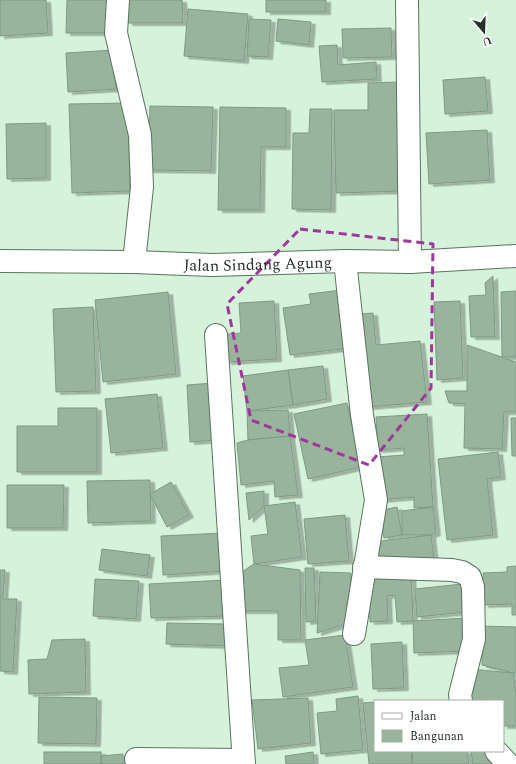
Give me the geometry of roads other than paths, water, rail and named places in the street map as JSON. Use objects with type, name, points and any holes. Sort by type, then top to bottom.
[{"type":"street","points":[[118,0],[116,33],[140,135],[142,187],[134,262]]},
{"type":"street","points":[[407,0],[410,262]]},
{"type":"street","name":"Jalan Sindang Agung","points":[[0,261],[134,262],[212,265],[345,261],[410,262],[516,256]]},
{"type":"street","points":[[345,261],[362,415],[376,500],[354,634]]},
{"type":"street","points":[[136,759],[244,762],[216,335]]},
{"type":"street","points":[[364,567],[452,570],[462,572],[470,577],[473,587],[474,639],[460,695],[461,700]]},
{"type":"street","points":[[497,752],[508,764]]}]
